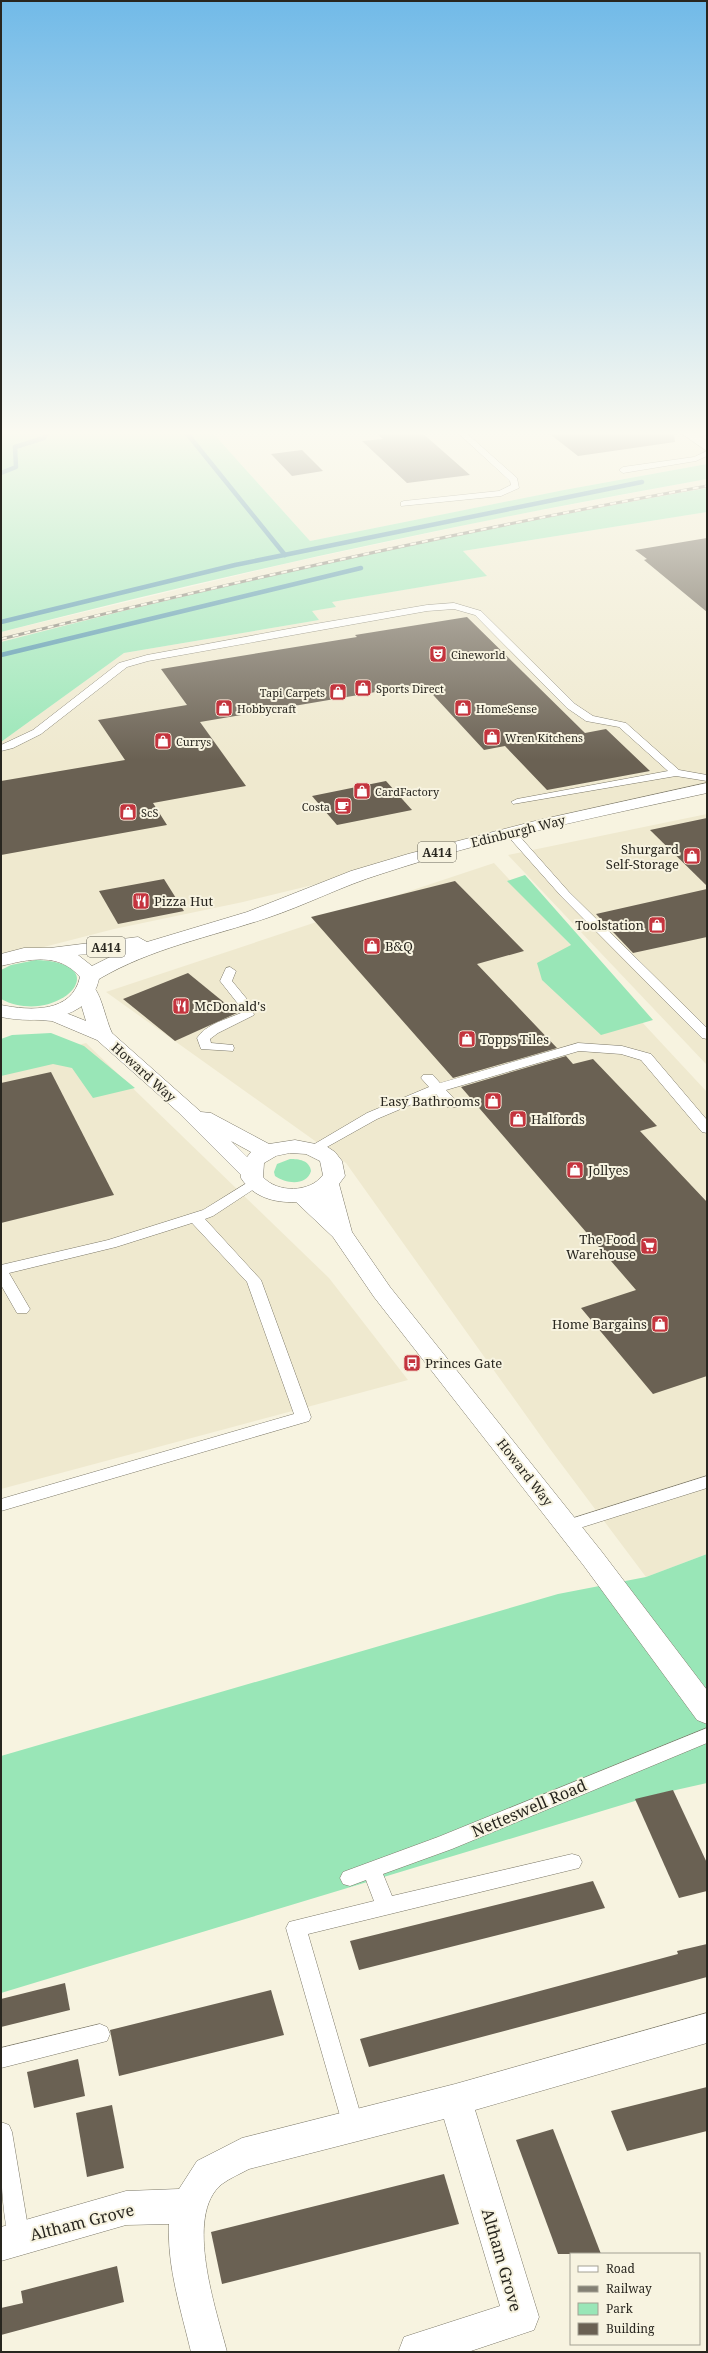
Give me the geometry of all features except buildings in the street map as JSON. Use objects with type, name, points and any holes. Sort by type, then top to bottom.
[{"type":"main road","name":"Edinburgh Way","points":[[29,1015],[68,1006],[89,983],[120,958],[172,939],[255,916],[372,871],[510,832],[707,788]]},
{"type":"main road","name":"Edinburgh Way","points":[[40,953],[101,948],[172,939]]},
{"type":"main road","points":[[5,957],[40,953],[61,955],[78,962],[89,983],[95,1019],[104,1036]]},
{"type":"main road","points":[[1,1011],[29,1015],[56,1015],[104,1036]]},
{"type":"main road","points":[[1,1020],[29,1015]]},
{"type":"main road","name":"Howard Way","points":[[104,1036],[185,1108],[253,1178]]},
{"type":"main road","name":"Howard Way","points":[[185,1108],[267,1152]]},
{"type":"main road","points":[[290,1146],[313,1149],[323,1154],[330,1160],[334,1168],[333,1176],[328,1184],[321,1189],[302,1195],[275,1194],[253,1178],[252,1165],[258,1158],[267,1152],[290,1146]]},
{"type":"main road","name":"Howard Way","points":[[328,1184],[341,1232]]},
{"type":"main road","name":"Howard Way","points":[[302,1195],[341,1232],[382,1292],[567,1526],[707,1712]]},
{"type":"main road","points":[[209,2352],[189,2270],[186,2240],[188,2206],[209,2173],[242,2154],[455,2100],[707,2028]]},
{"type":"main road","name":"Altham Grove","points":[[417,2350],[520,2317],[455,2100]]},
{"type":"main road","name":"Altham Grove","points":[[10,2241],[126,2208],[188,2206]]},
{"type":"lane","points":[[1,748],[9,746],[37,732],[123,665],[147,658],[315,626],[427,608],[454,606],[478,612],[571,706],[590,719],[622,725],[676,772]]},
{"type":"lane","points":[[517,802],[676,772],[707,778]]},
{"type":"lane","points":[[510,832],[565,894],[707,1036]]},
{"type":"lane","points":[[228,1048],[206,1046],[203,1038],[213,1030],[248,1015],[245,1004],[226,981],[230,971]]},
{"type":"lane","points":[[313,1149],[372,1116],[439,1088],[578,1047],[622,1050],[646,1057],[707,1129]]},
{"type":"lane","points":[[428,1078],[439,1088],[452,1104]]},
{"type":"lane","points":[[22,1309],[1,1271],[111,1244],[208,1213],[253,1178]]},
{"type":"lane","points":[[1,1505],[303,1417],[254,1280],[195,1217]]},
{"type":"lane","points":[[567,1526],[707,1482]]},
{"type":"lane","name":"Netteswell Road","points":[[350,1878],[445,1843],[707,1735]]},
{"type":"lane","points":[[353,2126],[296,1928],[572,1862]]},
{"type":"lane","points":[[372,1870],[386,1906]]},
{"type":"lane","points":[[1,2058],[100,2034]]},
{"type":"lane","points":[[1,2132],[10,2241]]},
{"type":"shaded area","points":[[392,541],[433,541],[171,600],[1,642],[1,632],[289,563]]},
{"type":"shaded area","points":[[527,541],[707,541],[707,789],[243,902],[114,929],[1,958],[1,742],[124,653],[319,620],[311,611],[335,607],[331,602],[486,576],[463,551]]},
{"type":"shaded area","points":[[707,814],[707,1065],[508,855]]},
{"type":"shaded area","points":[[494,863],[707,1092],[707,1554],[646,1577],[550,1449],[346,1163],[106,992]]},
{"type":"shaded area","name":"Princes Gate","points":[[86,1043],[329,1278],[408,1380],[1,1489],[1,1066]]},
{"type":"green space","points":[[1,541],[390,541],[264,568],[1,632]]},
{"type":"green space","points":[[433,541],[527,541],[463,551],[487,576],[332,602],[336,607],[312,611],[319,620],[124,653],[1,742],[1,642],[176,598]]},
{"type":"green space","points":[[525,875],[653,1020],[601,1035],[542,980],[537,963],[571,945],[507,881]]},
{"type":"green space","points":[[36,960],[61,964],[74,971],[77,981],[71,992],[59,1000],[42,1006],[22,1006],[1,999],[1,970],[11,965]]},
{"type":"green space","points":[[51,1033],[84,1046],[135,1088],[93,1098],[72,1068],[53,1064],[1,1076],[1,1039],[12,1035]]},
{"type":"green space","points":[[290,1159],[306,1162],[311,1171],[309,1176],[301,1181],[290,1182],[275,1176],[274,1172],[277,1164]]},
{"type":"green space","points":[[707,1554],[707,1783],[658,1794],[1,1993],[1,1756],[558,1594],[646,1577]]},
{"type":"waterway","points":[[274,541],[285,555]]},
{"type":"waterway","points":[[285,555],[354,541]]},
{"type":"waterway","points":[[1,622],[235,565],[285,555]]},
{"type":"waterway","points":[[1,655],[361,568]]},
{"type":"railway","points":[[1,639],[265,576],[428,541]]},
{"type":"place","name":"Cineworld","points":[[438,654]]},
{"type":"place","name":"Sports Direct","points":[[363,688]]},
{"type":"place","name":"Tapi Carpets","points":[[338,692]]},
{"type":"place","name":"Hobbycraft","points":[[224,708]]},
{"type":"place","name":"HomeSense","points":[[463,708]]},
{"type":"place","name":"Wren Kitchens","points":[[492,737]]},
{"type":"place","name":"Currys","points":[[163,741]]},
{"type":"place","name":"CardFactory","points":[[362,791]]},
{"type":"place","name":"Costa","points":[[343,806]]},
{"type":"place","name":"ScS","points":[[128,812]]},
{"type":"place","name":"Shurgard Self-Storage","points":[[692,856]]},
{"type":"place","name":"Pizza Hut","points":[[141,901]]},
{"type":"place","name":"Toolstation","points":[[657,925]]},
{"type":"place","name":"B&Q","points":[[372,946]]},
{"type":"place","name":"McDonald's","points":[[181,1006]]},
{"type":"place","name":"Topps Tiles","points":[[467,1039]]},
{"type":"place","name":"Easy Bathrooms","points":[[493,1101]]},
{"type":"place","name":"Halfords","points":[[518,1119]]},
{"type":"place","name":"Jollyes","points":[[575,1170]]},
{"type":"place","name":"The Food Warehouse","points":[[649,1246]]},
{"type":"place","name":"Home Bargains","points":[[660,1324]]},
{"type":"place","name":"Princes Gate","points":[[412,1363]]}]
